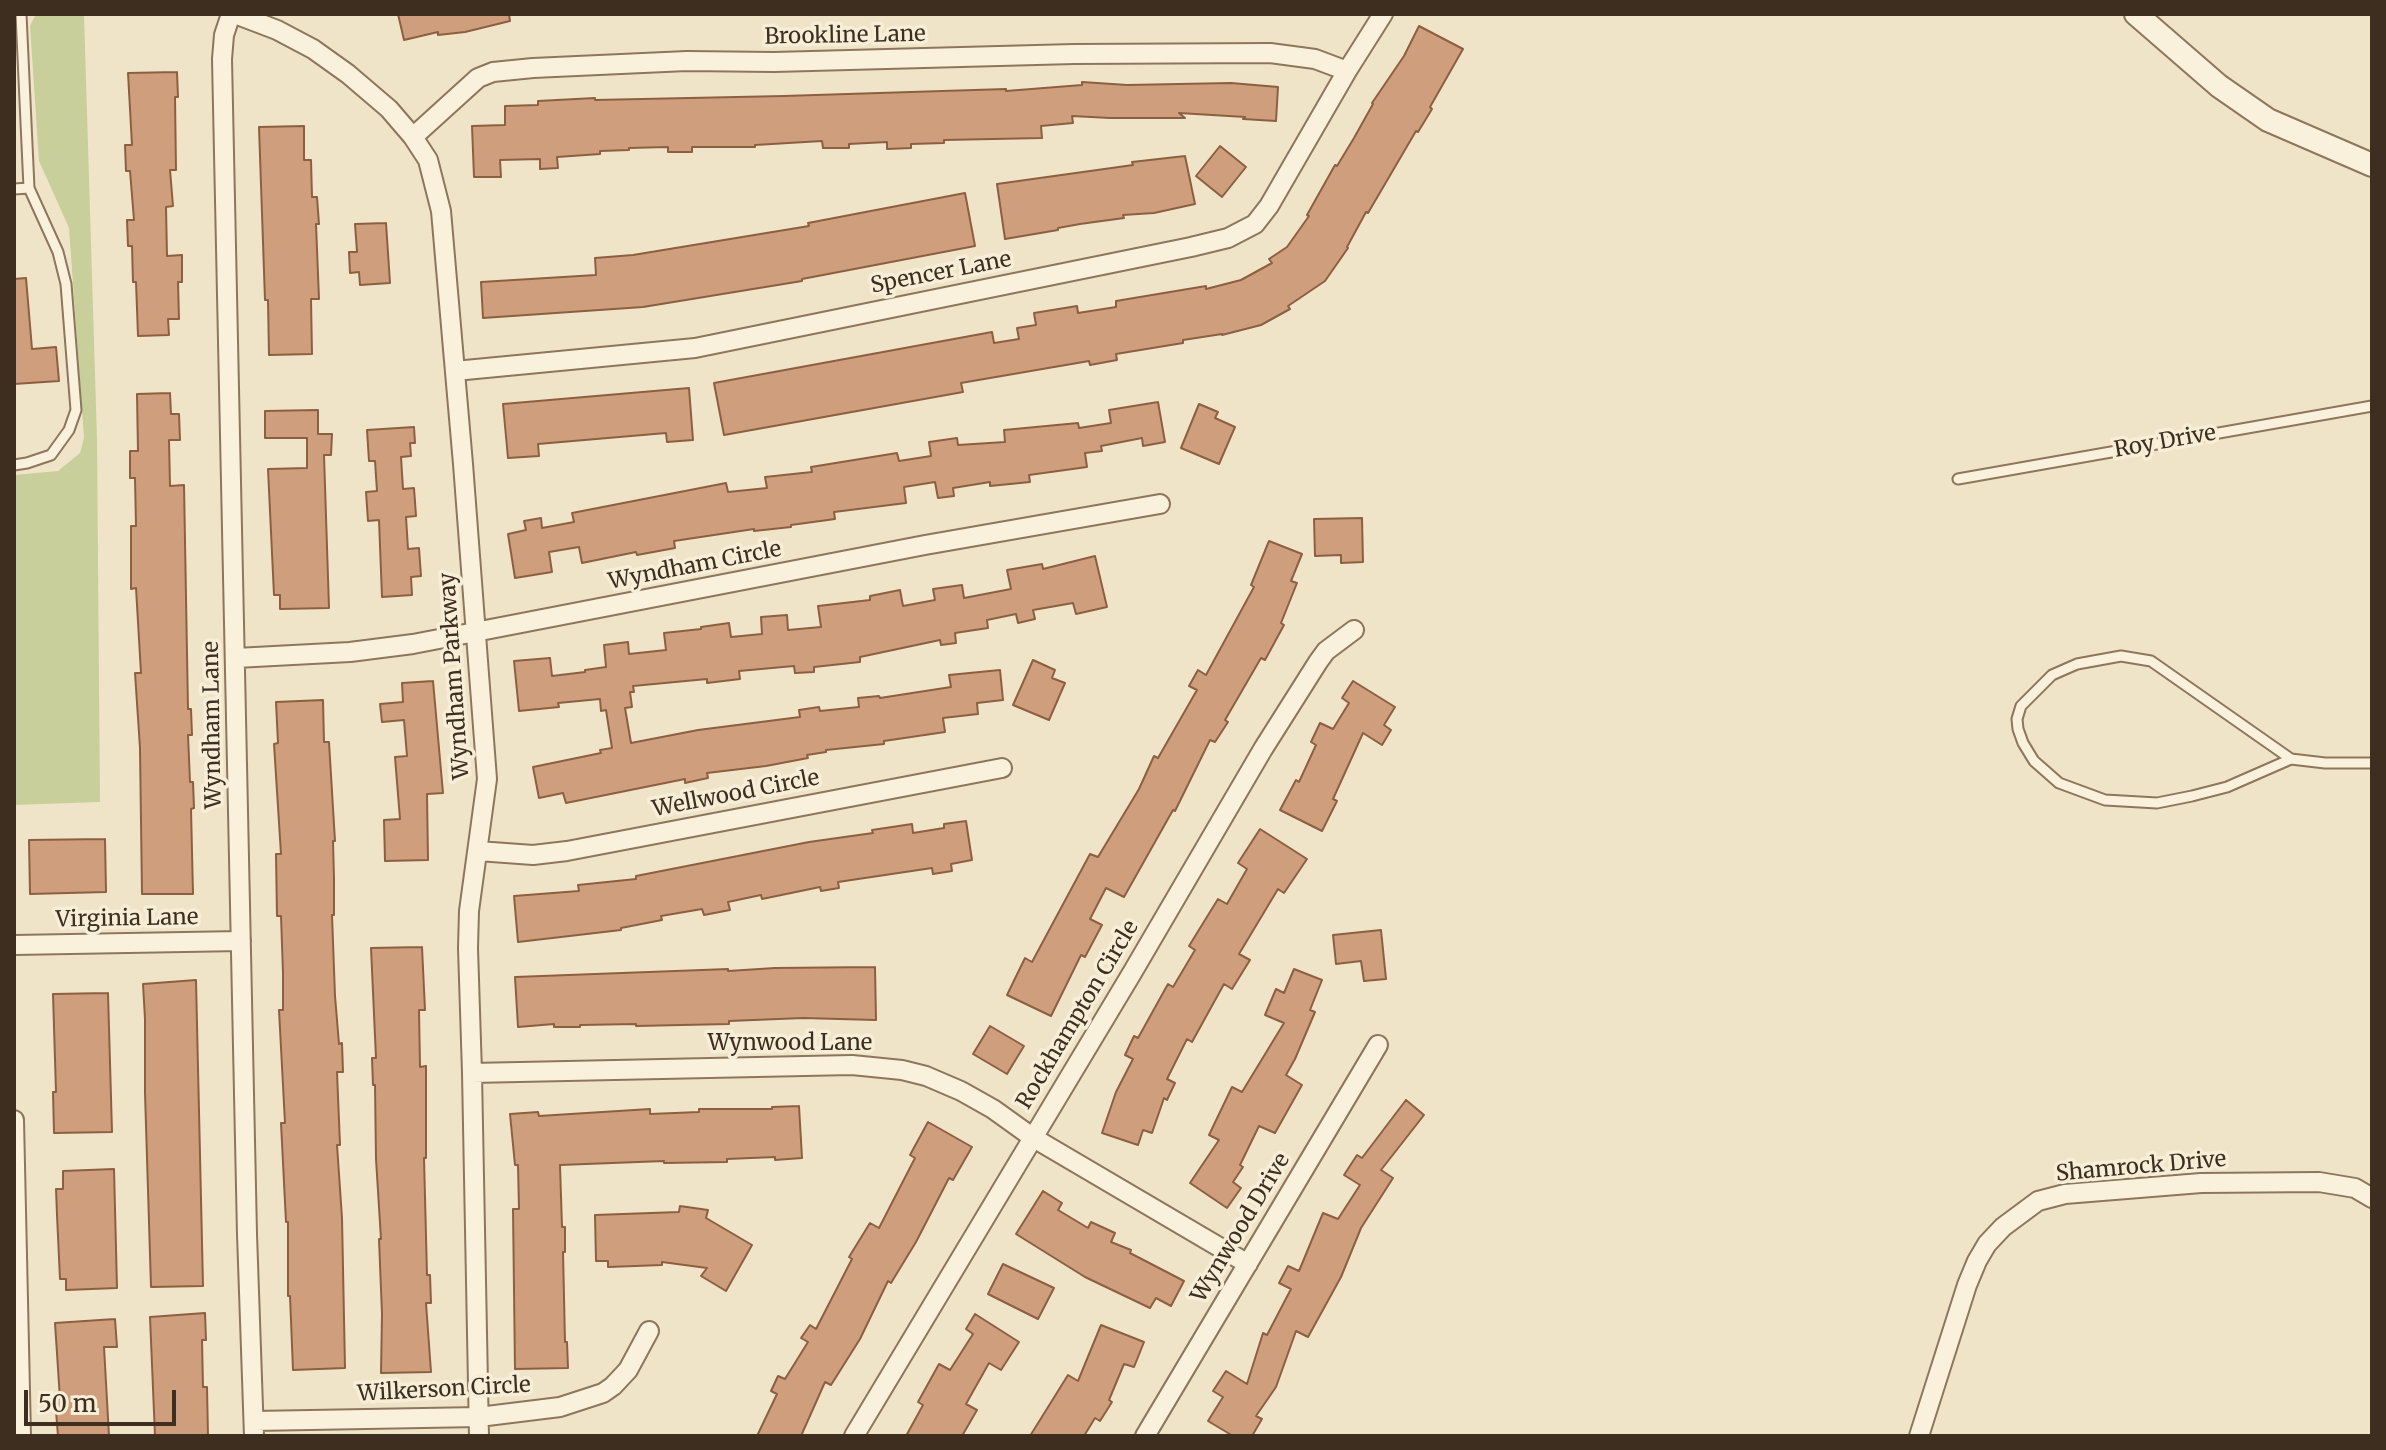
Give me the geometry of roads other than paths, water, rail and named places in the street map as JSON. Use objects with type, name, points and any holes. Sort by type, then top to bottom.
[{"type":"street","name":"Wyndham Parkway","points":[[233,14],[277,30],[313,49],[389,109],[428,160],[441,211],[487,779],[469,911],[468,948],[479,1436]]},
{"type":"street","name":"Wyndham Lane","points":[[233,14],[224,35],[222,59],[254,1428]]},
{"type":"street","name":"Spencer Lane","points":[[455,371],[695,348],[1228,238],[1255,224],[1269,206],[1383,14]]},
{"type":"street","points":[[2136,14],[2219,86],[2268,120],[2372,165]]},
{"type":"street","name":"Brookline Lane","points":[[413,137],[478,78],[493,72],[533,68],[687,61],[1270,53],[1315,59],[1347,71]]},
{"type":"street","name":"Wyndham Circle","points":[[236,658],[350,652],[413,644],[925,545],[1160,504]]},
{"type":"street","name":"Rockhampton Circle","points":[[854,1436],[1318,662],[1326,651],[1354,630]]},
{"type":"street","name":"Wellwood Circle","points":[[478,851],[533,855],[567,851],[1002,768]]},
{"type":"street","name":"Virginia Lane","points":[[14,945],[241,941]]},
{"type":"street","name":"Wynwood Drive","points":[[1145,1436],[1378,1045]]},
{"type":"street","name":"Wynwood Lane","points":[[472,1073],[852,1065],[926,1076],[993,1109],[1032,1137],[1248,1264]]},
{"type":"street","points":[[14,1120],[21,1436]]},
{"type":"street","name":"Shamrock Drive","points":[[1919,1436],[1977,1261],[2003,1227],[2038,1201],[2065,1194],[2201,1183],[2319,1182],[2355,1188],[2372,1198]]},
{"type":"street","name":"Wilkerson Circle","points":[[254,1428],[479,1417],[560,1407],[603,1393],[613,1386],[628,1370],[649,1331]]},
{"type":"lane","points":[[14,465],[51,455],[69,430],[76,410],[66,284],[58,252],[29,188],[21,14]]},
{"type":"lane","points":[[14,189],[29,188]]},
{"type":"lane","name":"Roy Drive","points":[[1958,479],[2372,406]]},
{"type":"lane","points":[[2291,759],[2227,787],[2192,796],[2157,803],[2105,800],[2059,783],[2034,761],[2023,743],[2017,719],[2021,706],[2052,675],[2077,664],[2121,656],[2151,661],[2291,759],[2372,763]]}]
